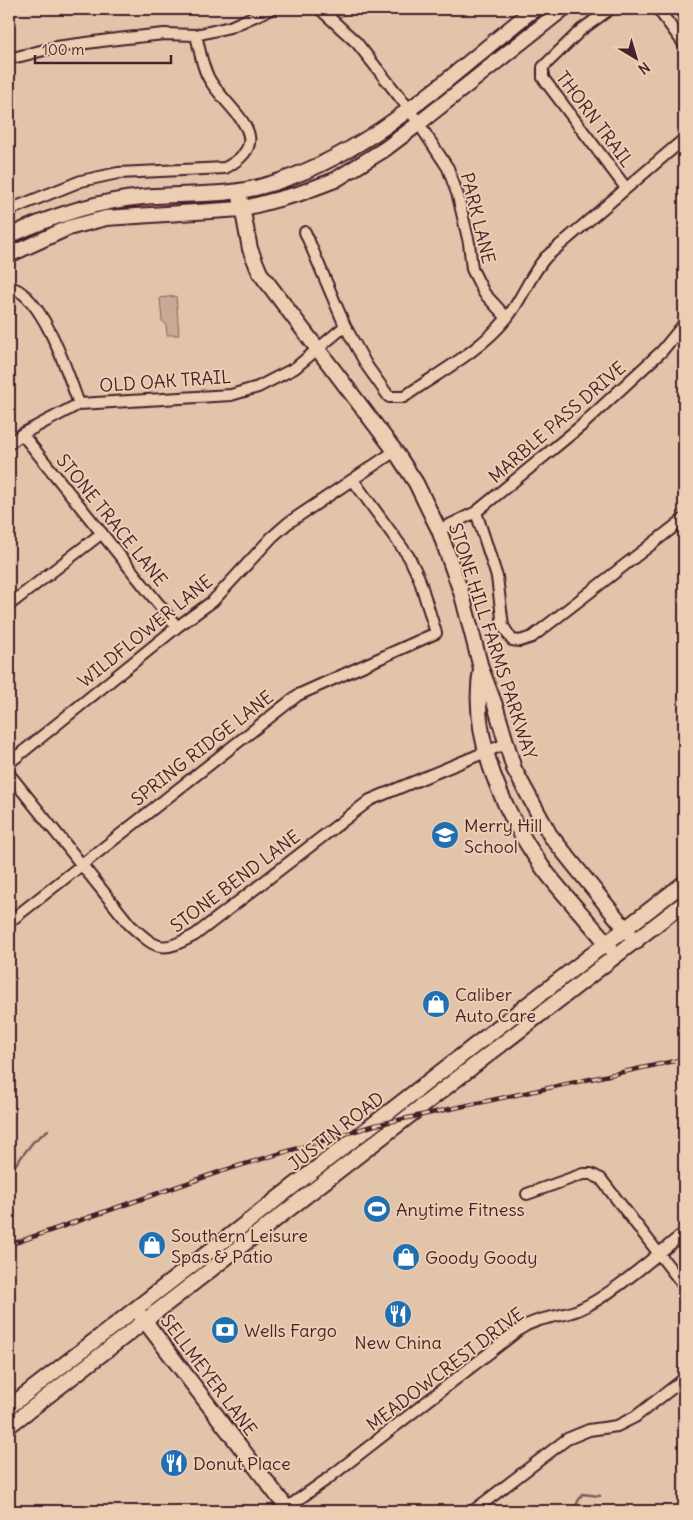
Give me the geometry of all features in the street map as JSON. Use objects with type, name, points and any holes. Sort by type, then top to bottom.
[{"type":"main road","points":[[9,236],[47,218],[111,201],[239,191],[282,180],[327,162],[367,140],[409,109],[534,9]]},
{"type":"main road","points":[[9,255],[68,228],[106,218],[241,209],[298,194],[335,180],[378,154],[418,124],[563,9]]},
{"type":"main road","name":"STONE HILL FARMS PARKWAY","points":[[239,191],[250,249],[260,273],[395,451],[416,483],[439,530],[462,596],[481,668],[496,708],[505,744],[514,769],[550,835],[636,942]]},
{"type":"main road","points":[[481,668],[476,693],[485,752],[519,830],[544,869],[617,957]]},
{"type":"main road","points":[[532,850],[550,835]]},
{"type":"main road","name":"JUSTIN ROAD","points":[[9,1407],[684,883]]},
{"type":"main road","name":"JUSTIN ROAD","points":[[11,1424],[146,1322],[684,903]]},
{"type":"main road","name":"SELLMEYER LANE","points":[[136,1309],[286,1510]]},
{"type":"main road","points":[[11,1424],[43,1389],[55,1380],[56,1371]]},
{"type":"street","points":[[9,59],[56,47],[117,38],[164,34],[196,35],[230,28],[271,9]]},
{"type":"street","name":"PARK LANE","points":[[320,9],[357,43],[409,109],[448,168],[460,205],[472,269],[484,293],[507,318]]},
{"type":"street","name":"THORN TRAIL","points":[[610,9],[581,30],[543,67],[543,78],[626,188]]},
{"type":"street","points":[[658,9],[684,44]]},
{"type":"street","points":[[9,210],[81,181],[118,173],[225,168],[237,162],[247,152],[250,136],[241,116],[211,82],[203,64],[196,35]]},
{"type":"street","points":[[305,232],[345,326],[367,366],[389,397],[404,397],[490,336],[507,318],[535,270],[684,139]]},
{"type":"street","points":[[9,290],[13,288],[19,290],[27,297],[54,338],[79,404]]},
{"type":"street","name":"MARBLE PASS DRIVE","points":[[439,530],[476,512],[623,389],[662,351],[684,324]]},
{"type":"street","name":"OLD OAK TRAIL","points":[[9,444],[22,434],[79,404],[231,395],[281,376],[295,368],[345,326]]},
{"type":"street","name":"STONE TRACE LANE","points":[[22,434],[177,627]]},
{"type":"street","name":"WILDFLOWER LANE","points":[[9,763],[177,627],[213,601],[283,528],[395,451]]},
{"type":"street","name":"SPRING RIDGE LANE","points":[[9,922],[298,695],[436,633],[419,578],[409,557],[353,480]]},
{"type":"street","points":[[476,512],[497,577],[503,626],[512,640],[520,641],[532,637],[684,519]]},
{"type":"street","points":[[9,605],[102,533]]},
{"type":"street","name":"STONE BEND LANE","points":[[9,774],[130,925],[152,944],[164,948],[173,946],[195,935],[370,800],[505,744]]},
{"type":"street","points":[[527,1194],[583,1174],[591,1174],[601,1179],[684,1286]]},
{"type":"street","name":"MEADOWCREST DRIVE","points":[[286,1510],[520,1329],[533,1321],[579,1309],[600,1297],[684,1233]]},
{"type":"street","points":[[473,1511],[567,1439],[589,1430],[616,1426],[636,1417],[684,1379]]},
{"type":"shaded area","points":[[330,9],[353,9],[340,18]]},
{"type":"shaded area","points":[[176,296],[179,335],[167,335],[166,324],[162,321],[160,298]]},
{"type":"waterway","points":[[9,1173],[33,1142],[48,1130]]},
{"type":"waterway","points":[[573,1511],[582,1494],[600,1496]]},
{"type":"railway","points":[[9,1245],[222,1171],[375,1125],[684,1059]]},
{"type":"place","name":"Merry Hill School","points":[[445,835]]},
{"type":"place","name":"Caliber Auto Care","points":[[436,1004]]},
{"type":"place","name":"Anytime Fitness","points":[[377,1209]]},
{"type":"place","name":"Southern Leisure Spas & Patio","points":[[152,1245]]},
{"type":"place","name":"Goody Goody","points":[[406,1257]]},
{"type":"place","name":"New China","points":[[398,1314]]},
{"type":"place","name":"Wells Fargo","points":[[225,1330]]},
{"type":"place","name":"Donut Place","points":[[174,1463]]}]
